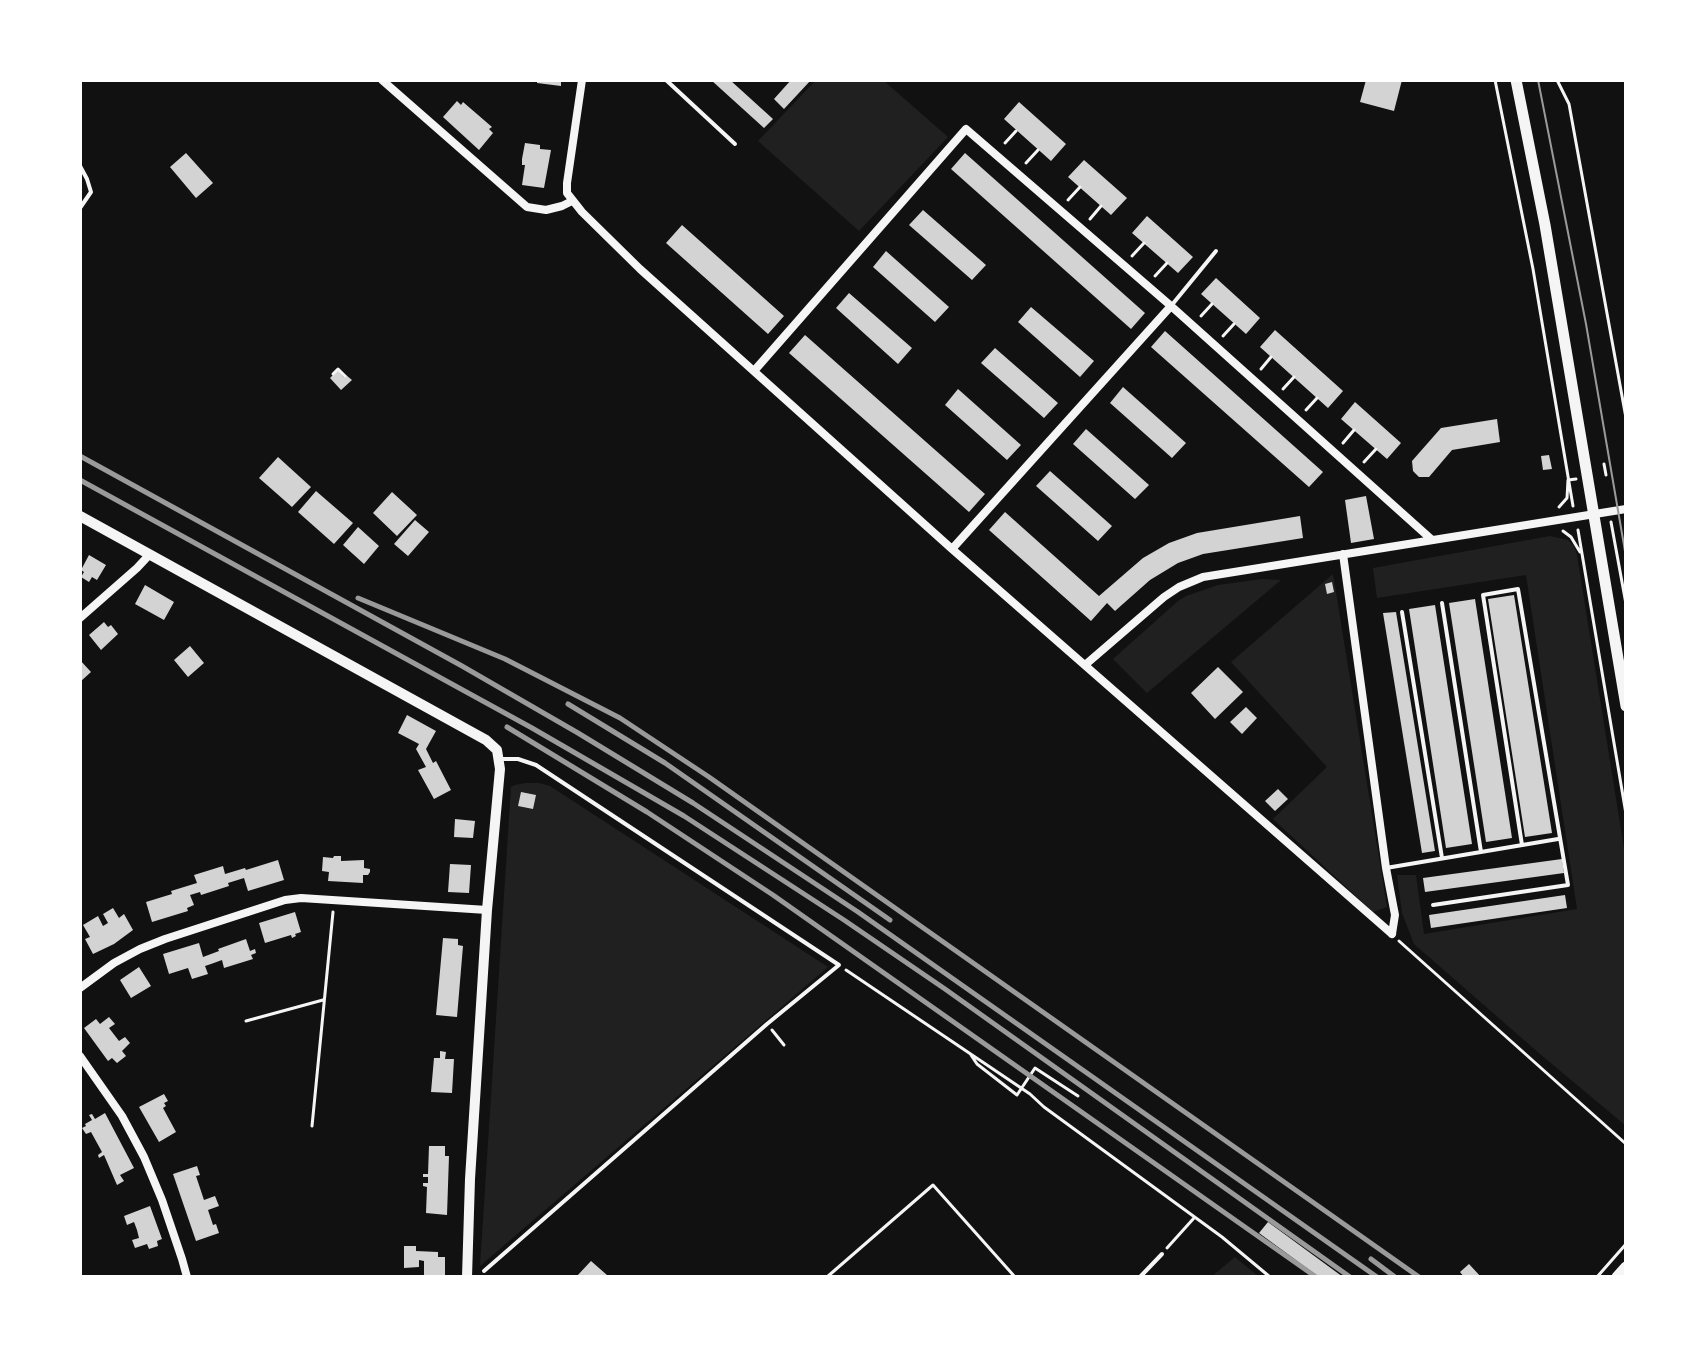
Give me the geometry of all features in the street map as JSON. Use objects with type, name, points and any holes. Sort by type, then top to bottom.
[{"type":"main road","points":[[1516,80],[1545,225],[1626,706]]},
{"type":"main road","points":[[1617,1277],[1626,1267]]},
{"type":"street","points":[[382,80],[527,207],[546,210],[572,201]]},
{"type":"street","points":[[582,80],[567,183],[567,193],[572,201],[640,269],[952,549],[1392,934]]},
{"type":"street","points":[[754,371],[966,129],[1171,306],[1431,539]]},
{"type":"street","points":[[952,549],[1171,306]]},
{"type":"street","points":[[1085,665],[1164,597],[1186,583],[1203,577],[1626,509]]},
{"type":"street","points":[[80,516],[486,740],[497,750],[500,759],[487,910],[467,1277]]},
{"type":"street","points":[[80,618],[150,554]]},
{"type":"street","points":[[1343,554],[1395,915],[1392,934]]},
{"type":"street","points":[[80,988],[114,963],[165,939],[285,900],[301,898],[487,910]]},
{"type":"street","points":[[80,1056],[122,1116],[144,1157],[162,1200],[187,1277]]},
{"type":"lane","points":[[666,80],[735,144]]},
{"type":"lane","points":[[80,166],[91,192],[80,208]]},
{"type":"lane","points":[[1171,306],[1216,251]]},
{"type":"lane","points":[[1433,905],[1568,885],[1518,589],[1483,595],[1522,845]]},
{"type":"lane","points":[[1442,603],[1481,852]]},
{"type":"lane","points":[[1402,612],[1442,858]]},
{"type":"lane","points":[[484,1271],[839,965],[536,765],[518,759],[500,759]]},
{"type":"lane","points":[[1386,868],[1559,839]]},
{"type":"lane","points":[[1140,1277],[1162,1254]]},
{"type":"path","points":[[1495,80],[1533,269],[1571,495]]},
{"type":"path","points":[[1557,80],[1569,104],[1626,418]]},
{"type":"path","points":[[1005,143],[1016,131]]},
{"type":"path","points":[[1026,163],[1038,150]]},
{"type":"path","points":[[1068,200],[1080,187]]},
{"type":"path","points":[[1090,219],[1101,206]]},
{"type":"path","points":[[1132,256],[1144,243]]},
{"type":"path","points":[[1155,276],[1167,263]]},
{"type":"path","points":[[1201,317],[1212,304]]},
{"type":"path","points":[[1223,337],[1234,324]]},
{"type":"path","points":[[1260,370],[1271,357]]},
{"type":"path","points":[[333,374],[338,369],[345,376]]},
{"type":"path","points":[[1282,389],[1294,377]]},
{"type":"path","points":[[1306,410],[1317,398]]},
{"type":"path","points":[[1343,443],[1354,430]]},
{"type":"path","points":[[1364,462],[1376,449]]},
{"type":"path","points":[[1604,464],[1606,475]]},
{"type":"path","points":[[1559,507],[1567,498],[1568,480]]},
{"type":"path","points":[[1563,531],[1571,537],[1582,555]]},
{"type":"path","points":[[1579,541],[1626,814]]},
{"type":"path","points":[[1625,549],[1616,547],[1626,604]]},
{"type":"path","points":[[312,1126],[334,900]]},
{"type":"path","points":[[1392,934],[1626,1144]]},
{"type":"path","points":[[839,965],[1030,1094],[1222,1237],[1270,1277]]},
{"type":"path","points":[[246,1021],[323,1000]]},
{"type":"path","points":[[767,1024],[784,1045]]},
{"type":"path","points":[[968,1052],[977,1064],[1017,1095],[1035,1068],[1078,1096]]},
{"type":"path","points":[[827,1277],[933,1185],[1015,1277]]},
{"type":"path","points":[[1162,1254],[1194,1217]]},
{"type":"path","points":[[1597,1277],[1626,1244]]},
{"type":"shaded area","points":[[816,80],[883,80],[948,137],[859,231],[758,141]]},
{"type":"shaded area","points":[[1550,536],[1568,540],[1577,555],[1626,861],[1626,1126],[1414,944],[1402,913],[1397,875],[1416,875],[1424,934],[1577,909],[1526,575],[1377,598],[1373,568]]},
{"type":"shaded area","points":[[1333,574],[1387,907],[1373,912],[1273,819],[1327,767],[1231,662]]},
{"type":"shaded area","points":[[1262,579],[1281,580],[1147,693],[1113,659],[1186,596],[1218,585]]},
{"type":"shaded area","points":[[525,783],[550,786],[828,967],[480,1266],[511,787]]},
{"type":"shaded area","points":[[1235,1257],[1259,1277],[1211,1277]]},
{"type":"building","points":[[537,80],[561,80],[561,86],[537,83]]},
{"type":"building","points":[[711,80],[730,80],[773,119],[764,128]]},
{"type":"building","points":[[791,80],[811,80],[784,109],[774,99]]},
{"type":"building","points":[[1366,80],[1402,80],[1394,111],[1360,102]]},
{"type":"building","points":[[457,101],[461,105],[463,102],[492,127],[489,129],[493,133],[479,150],[443,117]]},
{"type":"building","points":[[1019,102],[1066,144],[1051,161],[1004,119]]},
{"type":"building","points":[[525,143],[551,150],[544,188],[522,185]]},
{"type":"building","points":[[186,153],[213,183],[196,198],[170,167]]},
{"type":"building","points":[[965,153],[1145,313],[1131,329],[951,169]]},
{"type":"building","points":[[1084,160],[1127,198],[1111,215],[1068,177]]},
{"type":"building","points":[[923,210],[986,265],[972,280],[909,225]]},
{"type":"building","points":[[1147,216],[1193,257],[1178,273],[1132,233]]},
{"type":"building","points":[[682,225],[784,316],[768,334],[666,243]]},
{"type":"building","points":[[886,251],[949,307],[935,322],[873,267]]},
{"type":"building","points":[[1216,278],[1260,318],[1246,334],[1201,294]]},
{"type":"building","points":[[849,293],[912,348],[898,364],[836,308]]},
{"type":"building","points":[[1031,307],[1094,361],[1080,377],[1018,322]]},
{"type":"building","points":[[1275,330],[1343,391],[1328,408],[1260,347]]},
{"type":"building","points":[[1165,331],[1323,472],[1309,487],[1151,347]]},
{"type":"building","points":[[805,335],[985,494],[969,512],[789,353]]},
{"type":"building","points":[[995,348],[1058,403],[1044,418],[981,363]]},
{"type":"building","points":[[338,370],[352,380],[341,390],[330,378]]},
{"type":"building","points":[[1123,387],[1186,443],[1172,458],[1110,403]]},
{"type":"building","points":[[958,389],[1021,445],[1007,460],[945,405]]},
{"type":"building","points":[[1355,402],[1401,443],[1387,459],[1341,419]]},
{"type":"building","points":[[1497,419],[1500,442],[1452,450],[1429,477],[1419,477],[1413,471],[1412,461],[1441,428]]},
{"type":"building","points":[[1086,429],[1149,485],[1135,499],[1073,444]]},
{"type":"building","points":[[1549,455],[1552,469],[1543,470],[1541,456]]},
{"type":"building","points":[[278,457],[311,487],[292,507],[259,478]]},
{"type":"building","points":[[1050,471],[1112,526],[1098,541],[1036,486]]},
{"type":"building","points":[[316,491],[353,523],[334,544],[298,512]]},
{"type":"building","points":[[392,492],[417,515],[397,536],[373,513]]},
{"type":"building","points":[[1366,496],[1374,539],[1351,543],[1345,500]]},
{"type":"building","points":[[1005,512],[1099,596],[1143,558],[1169,543],[1197,533],[1300,516],[1303,538],[1203,554],[1178,563],[1150,580],[1115,611],[1107,603],[1091,621],[989,530]]},
{"type":"building","points":[[415,520],[429,532],[408,556],[394,544]]},
{"type":"building","points":[[358,527],[379,546],[364,564],[343,545]]},
{"type":"building","points":[[89,555],[106,565],[97,580],[92,577],[89,582],[81,577],[84,572],[81,570]]},
{"type":"building","points":[[1332,582],[1334,592],[1327,594],[1325,584]]},
{"type":"building","points":[[145,585],[174,602],[164,620],[135,604]]},
{"type":"building","points":[[1514,595],[1552,833],[1525,837],[1488,599]]},
{"type":"building","points":[[1475,599],[1512,838],[1486,842],[1449,603]]},
{"type":"building","points":[[1435,605],[1472,844],[1446,848],[1409,609]]},
{"type":"building","points":[[1396,612],[1435,851],[1422,853],[1383,613]]},
{"type":"building","points":[[104,622],[118,634],[101,650],[89,635]]},
{"type":"building","points":[[190,646],[204,663],[188,677],[174,660]]},
{"type":"building","points":[[80,660],[91,672],[80,682]]},
{"type":"building","points":[[1218,667],[1243,692],[1215,719],[1191,693]]},
{"type":"building","points":[[1246,707],[1257,718],[1242,734],[1230,722]]},
{"type":"building","points":[[407,715],[436,731],[426,749],[451,790],[434,799],[418,770],[426,767],[416,749],[419,744],[398,733]]},
{"type":"building","points":[[1278,789],[1288,799],[1275,811],[1265,801]]},
{"type":"building","points":[[521,792],[536,795],[533,809],[518,806]]},
{"type":"building","points":[[455,819],[475,821],[473,838],[454,837]]},
{"type":"building","points":[[341,856],[341,861],[364,860],[364,868],[370,869],[370,872],[363,875],[363,883],[328,881],[329,872],[322,871],[323,857]]},
{"type":"building","points":[[1562,859],[1564,873],[1425,892],[1423,878]]},
{"type":"building","points":[[278,860],[284,880],[248,891],[244,878],[201,895],[200,892],[190,895],[194,905],[187,908],[188,911],[152,922],[146,902],[197,883],[194,875],[223,866],[225,874]]},
{"type":"building","points":[[450,864],[471,865],[469,893],[448,892]]},
{"type":"building","points":[[1565,895],[1567,908],[1431,928],[1429,915]]},
{"type":"building","points":[[113,908],[119,918],[124,914],[133,930],[93,954],[85,939],[90,937],[83,925],[98,916],[103,926],[108,923],[103,914]]},
{"type":"building","points":[[295,912],[301,932],[292,938],[291,935],[265,943],[259,923]]},
{"type":"building","points":[[443,938],[458,939],[458,945],[463,946],[457,1017],[436,1015]]},
{"type":"building","points":[[246,939],[250,951],[255,949],[256,953],[251,955],[253,959],[224,968],[222,960],[205,966],[208,974],[192,979],[188,968],[169,974],[163,954],[199,943],[203,957]]},
{"type":"building","points":[[139,967],[151,986],[131,998],[120,980]]},
{"type":"building","points":[[109,1017],[115,1024],[109,1028],[119,1041],[125,1037],[130,1043],[122,1051],[126,1056],[117,1063],[112,1058],[108,1061],[84,1028],[96,1019],[100,1024]]},
{"type":"building","points":[[440,1051],[446,1052],[445,1059],[454,1059],[452,1093],[431,1092],[434,1058],[440,1058]]},
{"type":"building","points":[[164,1094],[168,1101],[163,1108],[176,1132],[159,1142],[139,1107]]},
{"type":"building","points":[[105,1113],[134,1168],[120,1175],[124,1181],[117,1185],[104,1155],[99,1158],[102,1152],[91,1132],[86,1134],[82,1128],[92,1120],[89,1115],[92,1114],[95,1119]]},
{"type":"building","points":[[429,1146],[445,1146],[445,1156],[449,1156],[447,1215],[426,1213],[427,1187],[423,1183],[428,1183],[428,1177],[423,1177],[423,1174],[428,1174]]},
{"type":"building","points":[[197,1166],[200,1175],[196,1176],[204,1200],[215,1196],[219,1206],[208,1210],[219,1233],[196,1241],[173,1174]]},
{"type":"building","points":[[150,1206],[162,1239],[157,1241],[158,1246],[149,1249],[147,1244],[135,1248],[132,1240],[139,1238],[137,1230],[134,1222],[127,1225],[124,1216]]},
{"type":"building","points":[[1268,1222],[1343,1277],[1319,1277],[1259,1233]]},
{"type":"building","points":[[404,1246],[416,1246],[416,1251],[438,1252],[438,1257],[445,1257],[445,1277],[424,1277],[424,1261],[419,1260],[419,1267],[404,1268]]},
{"type":"building","points":[[591,1261],[607,1275],[576,1277]]},
{"type":"building","points":[[1469,1264],[1481,1277],[1464,1277],[1460,1272]]},
{"type":"tram line","points":[[1538,80],[1586,324],[1626,557]]},
{"type":"railway","points":[[80,456],[462,666],[693,803],[858,912],[1377,1277]]},
{"type":"railway","points":[[80,480],[532,728],[684,816],[945,989],[1350,1277]]},
{"type":"railway","points":[[358,598],[505,659],[620,718],[709,777],[1419,1277]]},
{"type":"railway","points":[[568,704],[665,763],[890,920]]},
{"type":"railway","points":[[507,727],[647,812],[773,895],[1316,1277]]},
{"type":"railway","points":[[1371,1259],[1395,1277]]}]
